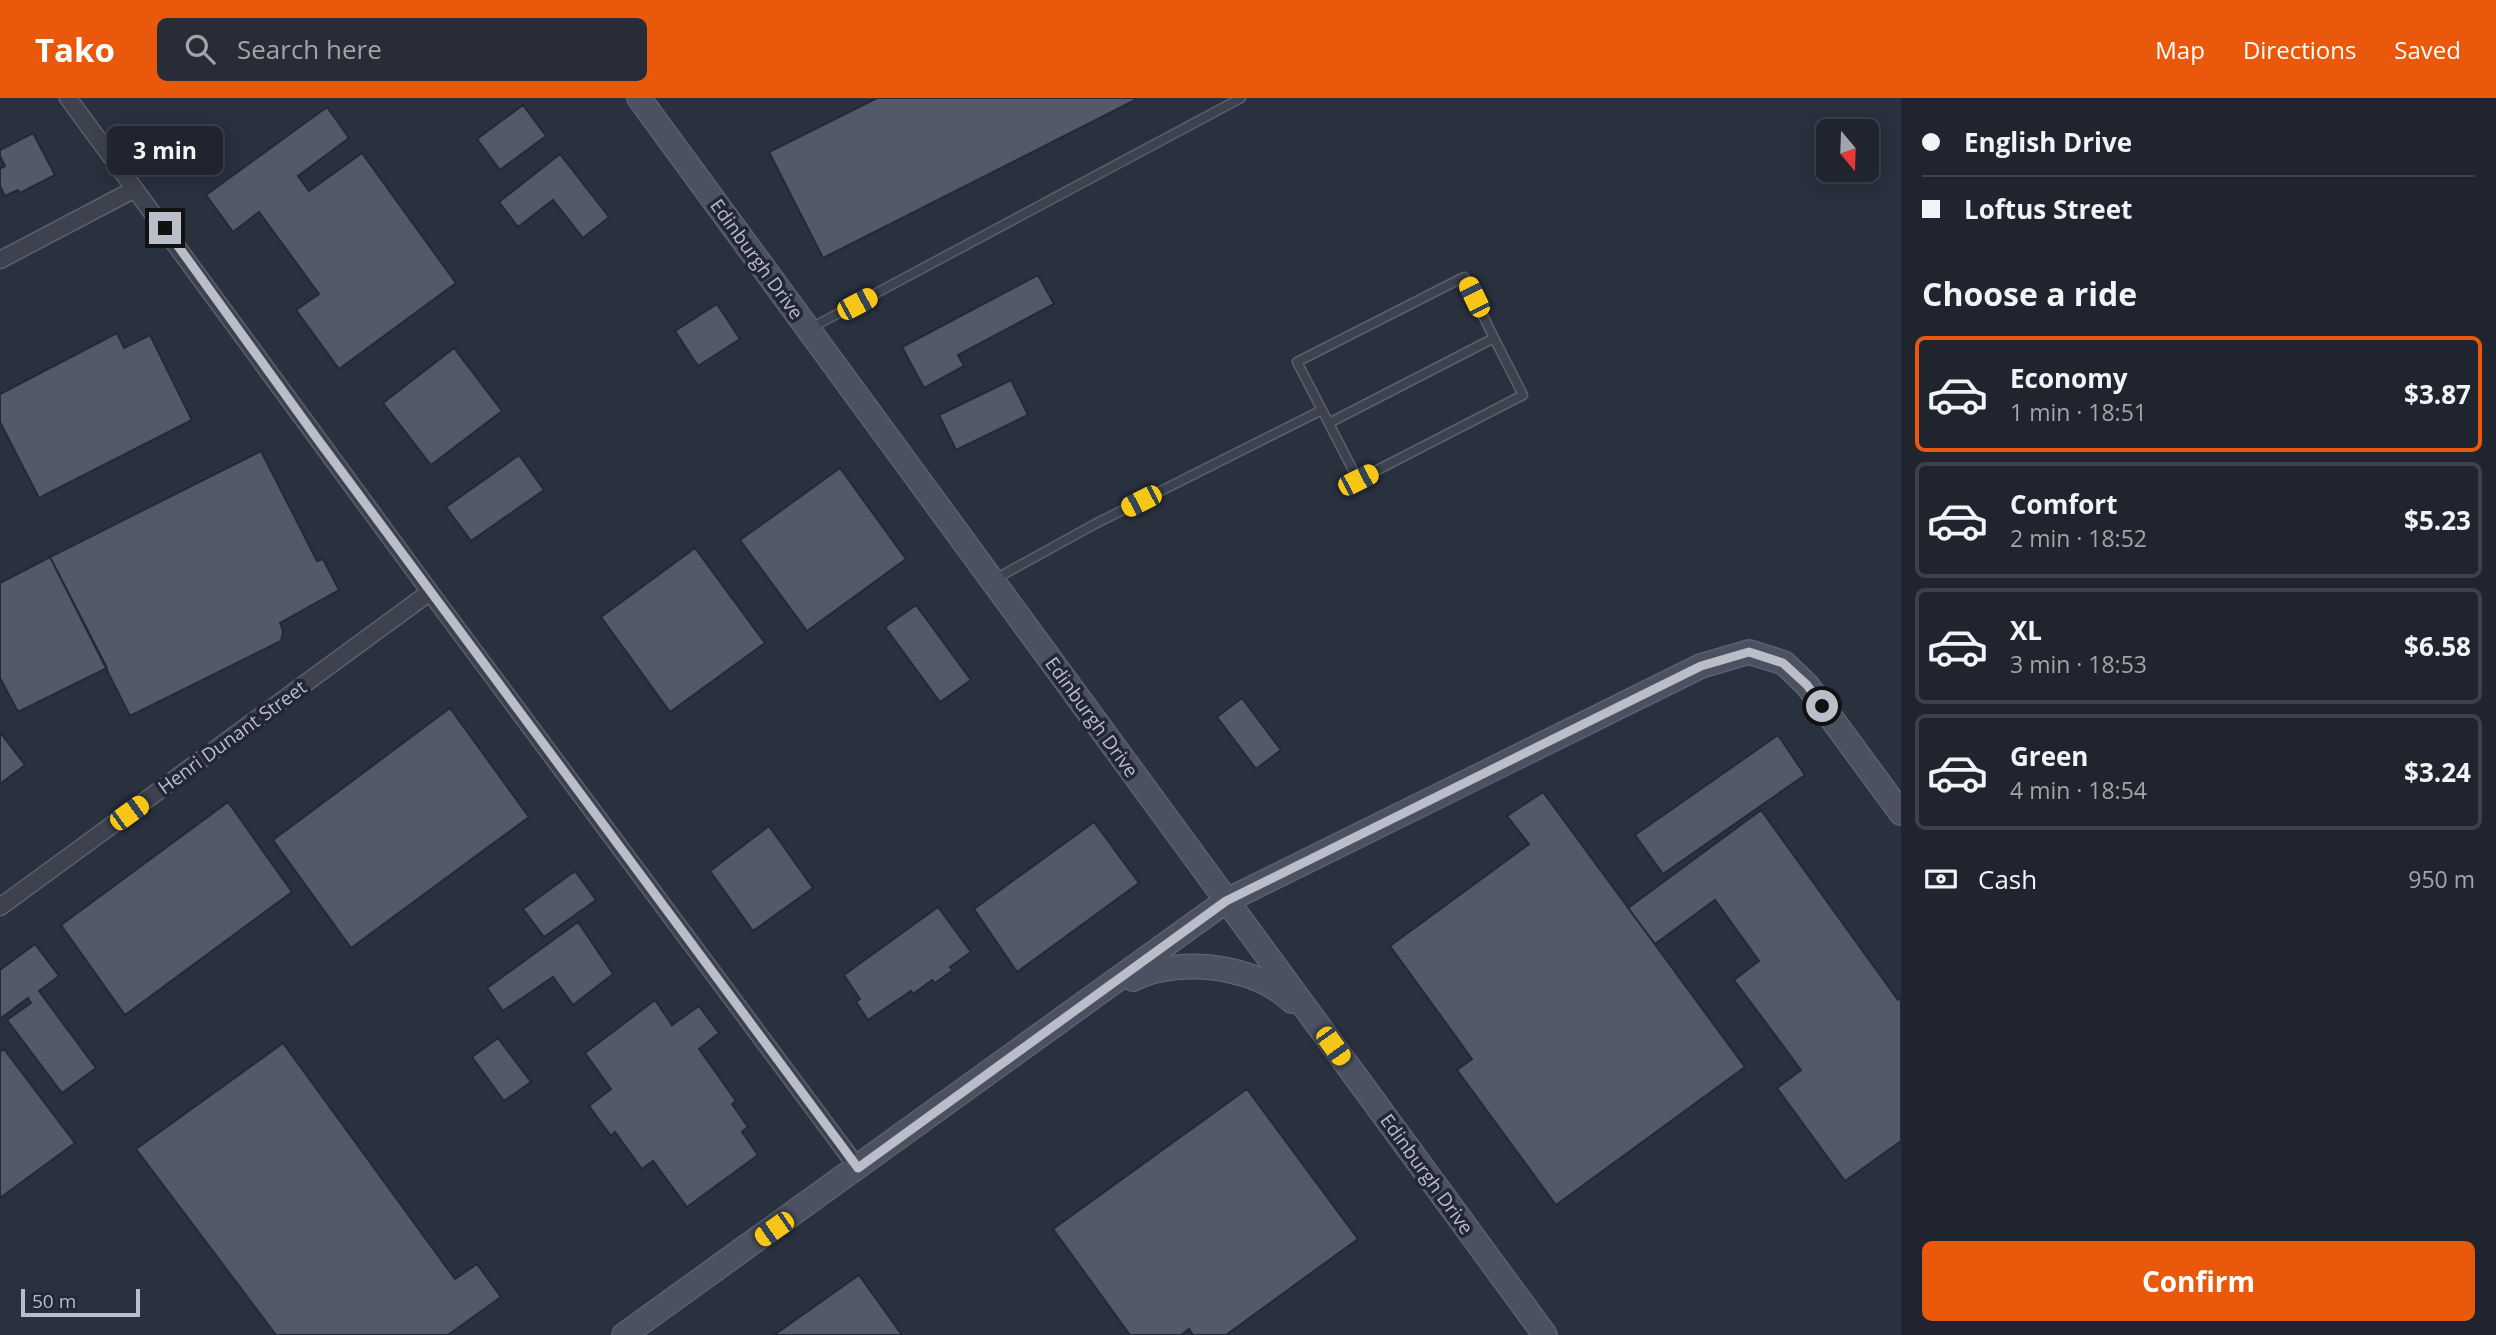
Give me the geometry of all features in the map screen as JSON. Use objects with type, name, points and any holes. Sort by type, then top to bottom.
[{"type":"street","points":[[68,98],[430,592],[858,1168]]},
{"type":"street","name":"Edinburgh Drive","points":[[639,98],[1545,1335]]},
{"type":"street","points":[[0,260],[135,189]]},
{"type":"street","name":"Henri Dunant Street","points":[[0,907],[430,592]]},
{"type":"street","points":[[624,1335],[1226,901],[1701,666],[1749,652],[1783,663],[1807,685],[1901,813]]},
{"type":"street","points":[[1107,989],[1158,970],[1195,968],[1237,972],[1283,992],[1317,1024]]},
{"type":"lane","points":[[808,330],[1241,98]]},
{"type":"lane","points":[[1464,277],[1494,338],[1523,395],[1358,480],[1297,362],[1464,277]]},
{"type":"lane","points":[[1329,423],[1494,338]]},
{"type":"lane","points":[[992,581],[1095,524],[1322,410]]},
{"type":"building","points":[[877,98],[1139,98],[823,258],[769,152]]},
{"type":"building","points":[[523,105],[546,136],[500,170],[477,139]]},
{"type":"building","points":[[327,107],[349,138],[298,176],[309,191],[362,153],[456,283],[339,369],[296,310],[319,294],[259,212],[233,232],[206,195]]},
{"type":"building","points":[[33,133],[55,175],[20,193],[18,190],[5,196],[0,186],[0,169],[5,166],[0,150]]},
{"type":"building","points":[[560,154],[609,217],[583,238],[553,200],[518,227],[499,202]]},
{"type":"building","points":[[1038,275],[1054,304],[958,355],[964,366],[924,388],[902,347]]},
{"type":"building","points":[[717,304],[740,339],[698,366],[675,331]]},
{"type":"building","points":[[117,333],[124,348],[150,335],[192,420],[39,498],[0,422],[0,394]]},
{"type":"building","points":[[454,348],[502,411],[431,465],[383,403]]},
{"type":"building","points":[[1011,380],[1028,415],[956,450],[939,415]]},
{"type":"building","points":[[261,451],[317,561],[323,559],[339,590],[280,623],[283,631],[281,641],[130,716],[50,557]]},
{"type":"building","points":[[519,455],[544,490],[471,541],[446,507]]},
{"type":"building","points":[[840,468],[906,559],[807,631],[740,540]]},
{"type":"building","points":[[695,548],[765,643],[670,712],[601,617]]},
{"type":"building","points":[[50,557],[107,668],[18,712],[0,678],[0,583]]},
{"type":"building","points":[[916,605],[971,680],[940,702],[885,627]]},
{"type":"building","points":[[1242,698],[1281,750],[1256,769],[1217,717]]},
{"type":"building","points":[[450,708],[529,817],[351,948],[273,840]]},
{"type":"building","points":[[0,732],[25,765],[0,784]]},
{"type":"building","points":[[1778,735],[1805,775],[1663,874],[1635,835]]},
{"type":"building","points":[[1543,792],[1745,1067],[1556,1205],[1457,1070],[1472,1059],[1390,946],[1529,844],[1507,816]]},
{"type":"building","points":[[228,802],[292,892],[125,1015],[61,925]]},
{"type":"building","points":[[1761,810],[1898,1000],[1901,998],[1901,1141],[1845,1181],[1777,1088],[1801,1070],[1734,980],[1759,961],[1715,900],[1655,944],[1628,908]]},
{"type":"building","points":[[1094,822],[1139,883],[1017,972],[974,909]]},
{"type":"building","points":[[769,826],[813,888],[753,931],[710,871]]},
{"type":"building","points":[[575,871],[596,900],[544,937],[523,909]]},
{"type":"building","points":[[938,907],[971,952],[950,967],[953,970],[935,983],[932,980],[913,994],[911,991],[868,1020],[856,1002],[860,999],[844,975]]},
{"type":"building","points":[[578,922],[613,974],[573,1005],[553,977],[503,1011],[487,988]]},
{"type":"building","points":[[35,944],[59,976],[39,991],[96,1068],[62,1093],[7,1020],[31,1003],[28,998],[0,1019],[0,970]]},
{"type":"building","points":[[655,1000],[672,1025],[699,1006],[719,1033],[699,1049],[736,1101],[732,1104],[748,1127],[742,1132],[758,1155],[687,1207],[653,1161],[642,1169],[615,1132],[611,1136],[589,1106],[611,1089],[585,1053]]},
{"type":"building","points":[[498,1038],[531,1082],[504,1101],[472,1057]]},
{"type":"building","points":[[283,1043],[455,1279],[477,1264],[501,1297],[448,1335],[276,1335],[136,1149]]},
{"type":"building","points":[[4,1049],[75,1143],[0,1198],[0,1052]]},
{"type":"building","points":[[1247,1089],[1358,1239],[1226,1335],[1193,1335],[1189,1329],[1181,1335],[1130,1335],[1053,1229]]},
{"type":"building","points":[[859,1275],[902,1335],[774,1335]]},
{"type":"route","points":[[165,228],[430,592],[858,1168],[1226,901],[1701,666],[1749,652],[1783,663],[1807,685],[1822,706]]}]
